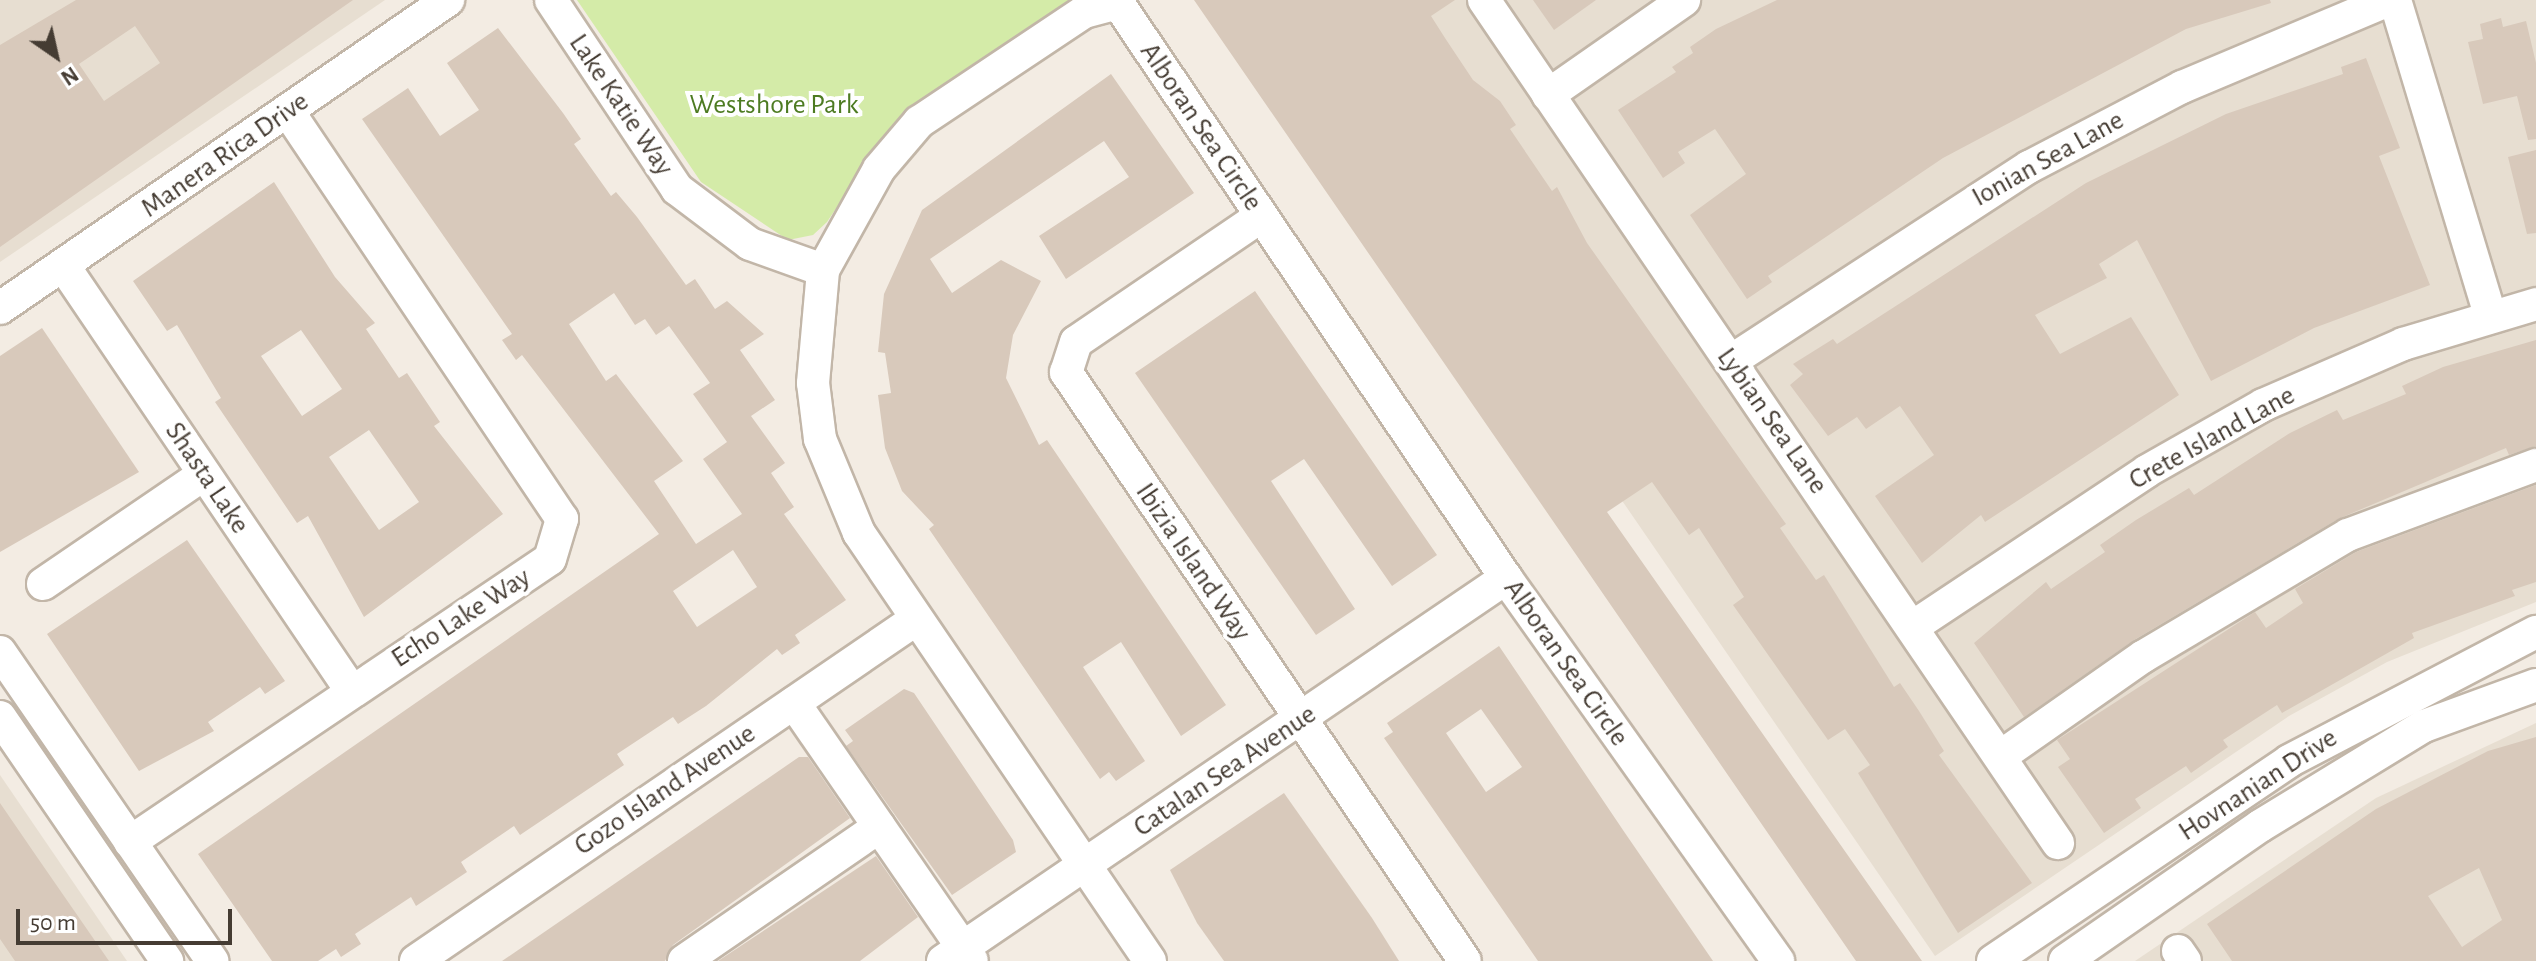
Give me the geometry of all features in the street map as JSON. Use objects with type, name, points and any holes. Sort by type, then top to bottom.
[{"type":"street","name":"Manera Rica Drive","points":[[0,308],[448,0]]},
{"type":"street","name":"Lake Katie Way","points":[[551,0],[677,189],[750,244],[823,270]]},
{"type":"street","name":"Lybian Sea Lane","points":[[1484,0],[1914,626],[2058,843]]},
{"type":"street","points":[[1548,95],[1684,0]]},
{"type":"street","points":[[2392,0],[2490,314]]},
{"type":"street","name":"Ionian Sea Lane","points":[[1731,361],[2029,167],[2182,87],[2392,0]]},
{"type":"street","name":"Alboran Sea Circle","points":[[1150,961],[915,620],[859,533],[820,439],[814,328],[823,270],[879,169],[919,122],[1084,12],[1118,3],[1506,578],[1778,961]]},
{"type":"street","name":"Echo Lake Way","points":[[130,842],[351,690],[550,559],[562,519],[288,111]]},
{"type":"street","name":"Ibizia Island Way","points":[[1260,217],[1076,342],[1066,372],[1465,961]]},
{"type":"street","name":"Shasta Lake","points":[[63,265],[351,690]]},
{"type":"street","name":"Crete Island Lane","points":[[1914,626],[2215,431],[2390,349],[2490,314],[2536,304]]},
{"type":"street","points":[[2001,756],[2144,656],[2348,535],[2536,465]]},
{"type":"street","points":[[43,584],[204,474]]},
{"type":"street","name":"Catalan Sea Avenue","points":[[959,956],[1085,866],[1506,578]]},
{"type":"street","name":"Gozo Island Avenue","points":[[416,961],[915,620]]},
{"type":"street","name":"Hovnanian Drive","points":[[1993,961],[2289,761],[2536,632]]},
{"type":"street","points":[[0,652],[212,961]]},
{"type":"street","name":"Hovnanian Drive","points":[[2065,961],[2260,826],[2424,726],[2536,685]]},
{"type":"street","points":[[794,703],[879,827],[959,956]]},
{"type":"street","points":[[0,717],[167,961]]},
{"type":"street","points":[[684,961],[879,827]]},
{"type":"shaded area","points":[[0,0],[385,0],[0,262]]},
{"type":"shaded area","points":[[1278,0],[2536,0],[2536,602],[2387,662],[2289,716],[1935,956]]},
{"type":"shaded area","points":[[2536,723],[2536,961],[2135,961],[2376,798]]},
{"type":"shaded area","points":[[0,775],[127,961],[0,961]]},
{"type":"green space","name":"Westshore Park","points":[[577,0],[1075,0],[875,150],[827,222],[813,235],[788,240],[701,182]]},
{"type":"building","points":[[76,0],[353,0],[0,247],[0,45]],"holes":[[[135,26],[160,63],[104,101],[79,64]]]},
{"type":"building","points":[[1194,0],[1455,0],[1431,16],[1445,38],[1473,80],[1500,101],[1516,125],[1510,129],[1552,191],[1557,187],[1587,243],[1786,524],[1780,528],[1816,580],[1824,575],[1894,687],[1900,683],[1919,711],[1944,751],[1939,755],[2032,883],[1958,933],[1858,773],[1870,765],[1845,729],[1828,740],[1733,605],[1744,597],[1699,528],[1689,535],[1652,482],[1607,512],[1922,961],[1856,961]]},
{"type":"building","points":[[1533,0],[1596,0],[1554,30]]},
{"type":"building","points":[[1777,0],[2270,0],[2271,3],[2186,29],[1943,158],[1768,276],[1772,282],[1747,299],[1690,215],[1746,174],[1715,129],[1678,152],[1685,163],[1663,178],[1618,110],[1676,72],[1672,67],[1693,53],[1690,47],[1716,29]]},
{"type":"building","points":[[2501,18],[2503,27],[2526,21],[2536,63],[2536,139],[2528,140],[2517,96],[2483,104],[2468,42],[2483,39],[2480,24]]},
{"type":"building","points":[[498,28],[581,139],[574,144],[611,196],[616,192],[686,285],[695,279],[715,309],[727,301],[764,334],[740,350],[775,400],[751,416],[785,463],[771,473],[794,507],[784,514],[846,600],[795,635],[800,643],[782,655],[777,649],[706,706],[678,724],[673,717],[617,754],[624,765],[520,835],[514,826],[461,862],[467,872],[416,906],[411,897],[355,934],[361,944],[341,957],[336,949],[318,961],[272,961],[198,854],[659,534],[522,355],[516,360],[502,340],[512,334],[362,119],[408,88],[440,136],[479,110],[447,63]],"holes":[[[614,293],[635,325],[645,319],[656,335],[669,326],[710,383],[693,394],[727,442],[703,459],[742,514],[696,544],[654,481],[683,461],[616,374],[606,381],[569,324]],[[733,550],[757,587],[697,627],[673,591]]]},
{"type":"building","points":[[2366,58],[2400,148],[2379,156],[2430,285],[2314,328],[2211,381],[2137,240],[2099,264],[2107,278],[2035,315],[2060,354],[2131,317],[2179,395],[1985,522],[1981,515],[1922,563],[1875,496],[1934,455],[1900,406],[1866,429],[1857,417],[1828,436],[1790,385],[1803,374],[1793,364],[1833,339],[1837,344],[2086,183],[2226,114],[2343,74],[2341,67]]},
{"type":"building","points":[[1111,74],[1194,193],[1066,279],[1039,236],[1129,177],[1104,141],[930,259],[952,293],[1001,260],[1041,281],[1013,335],[1006,378],[1039,445],[1047,440],[1226,705],[1181,736],[1121,642],[1083,667],[1145,761],[1116,781],[1109,772],[1100,779],[929,529],[934,525],[902,491],[885,448],[878,395],[891,393],[885,353],[878,352],[884,294],[922,210]]},
{"type":"building","points":[[2536,150],[2536,233],[2527,234],[2508,157]]},
{"type":"building","points":[[274,182],[335,277],[375,323],[366,329],[399,378],[407,373],[440,422],[434,426],[503,514],[364,617],[308,516],[297,523],[215,402],[221,398],[177,325],[167,331],[133,281]],"holes":[[[301,330],[342,389],[302,416],[261,356]],[[369,430],[419,502],[379,530],[329,457]]]},
{"type":"building","points":[[1255,291],[1437,555],[1392,586],[1304,459],[1271,481],[1355,609],[1316,635],[1135,373]]},
{"type":"building","points":[[42,328],[139,472],[0,552],[0,356]]},
{"type":"building","points":[[2536,340],[2536,446],[2509,455],[2506,448],[2338,519],[2134,640],[2024,717],[1974,643],[2046,582],[2051,589],[2105,552],[2100,545],[2136,520],[2189,488],[2194,495],[2290,433],[2337,410],[2343,420],[2406,394],[2402,386],[2443,367]]},
{"type":"building","points":[[2536,485],[2536,582],[2512,590],[2515,596],[2412,633],[2414,638],[2282,713],[2277,705],[2223,740],[2228,747],[2191,773],[2186,766],[2135,799],[2141,808],[2104,833],[2058,767],[2070,759],[2057,740],[2255,612],[2266,628],[2303,603],[2295,589],[2356,552]]},
{"type":"building","points":[[187,540],[285,681],[265,694],[260,687],[208,722],[214,731],[139,771],[47,634]]},
{"type":"building","points":[[1499,646],[1713,961],[1538,961],[1384,738],[1393,732],[1387,723]],"holes":[[[1481,709],[1522,767],[1486,792],[1446,733]]]},
{"type":"building","points":[[904,689],[914,693],[1013,840],[1016,852],[952,895],[846,746],[853,741],[845,730]]},
{"type":"building","points":[[2536,737],[2536,961],[2232,961],[2207,924],[2376,809],[2488,751]],"holes":[[[2479,868],[2502,920],[2462,947],[2428,896]]]},
{"type":"building","points":[[799,757],[808,757],[850,818],[673,945],[665,961],[502,961]]},
{"type":"building","points":[[1284,793],[1399,961],[1224,961],[1197,923],[1170,870]]},
{"type":"building","points":[[0,803],[109,961],[15,961],[0,939]]},
{"type":"building","points":[[876,856],[918,917],[860,961],[718,961]]}]
